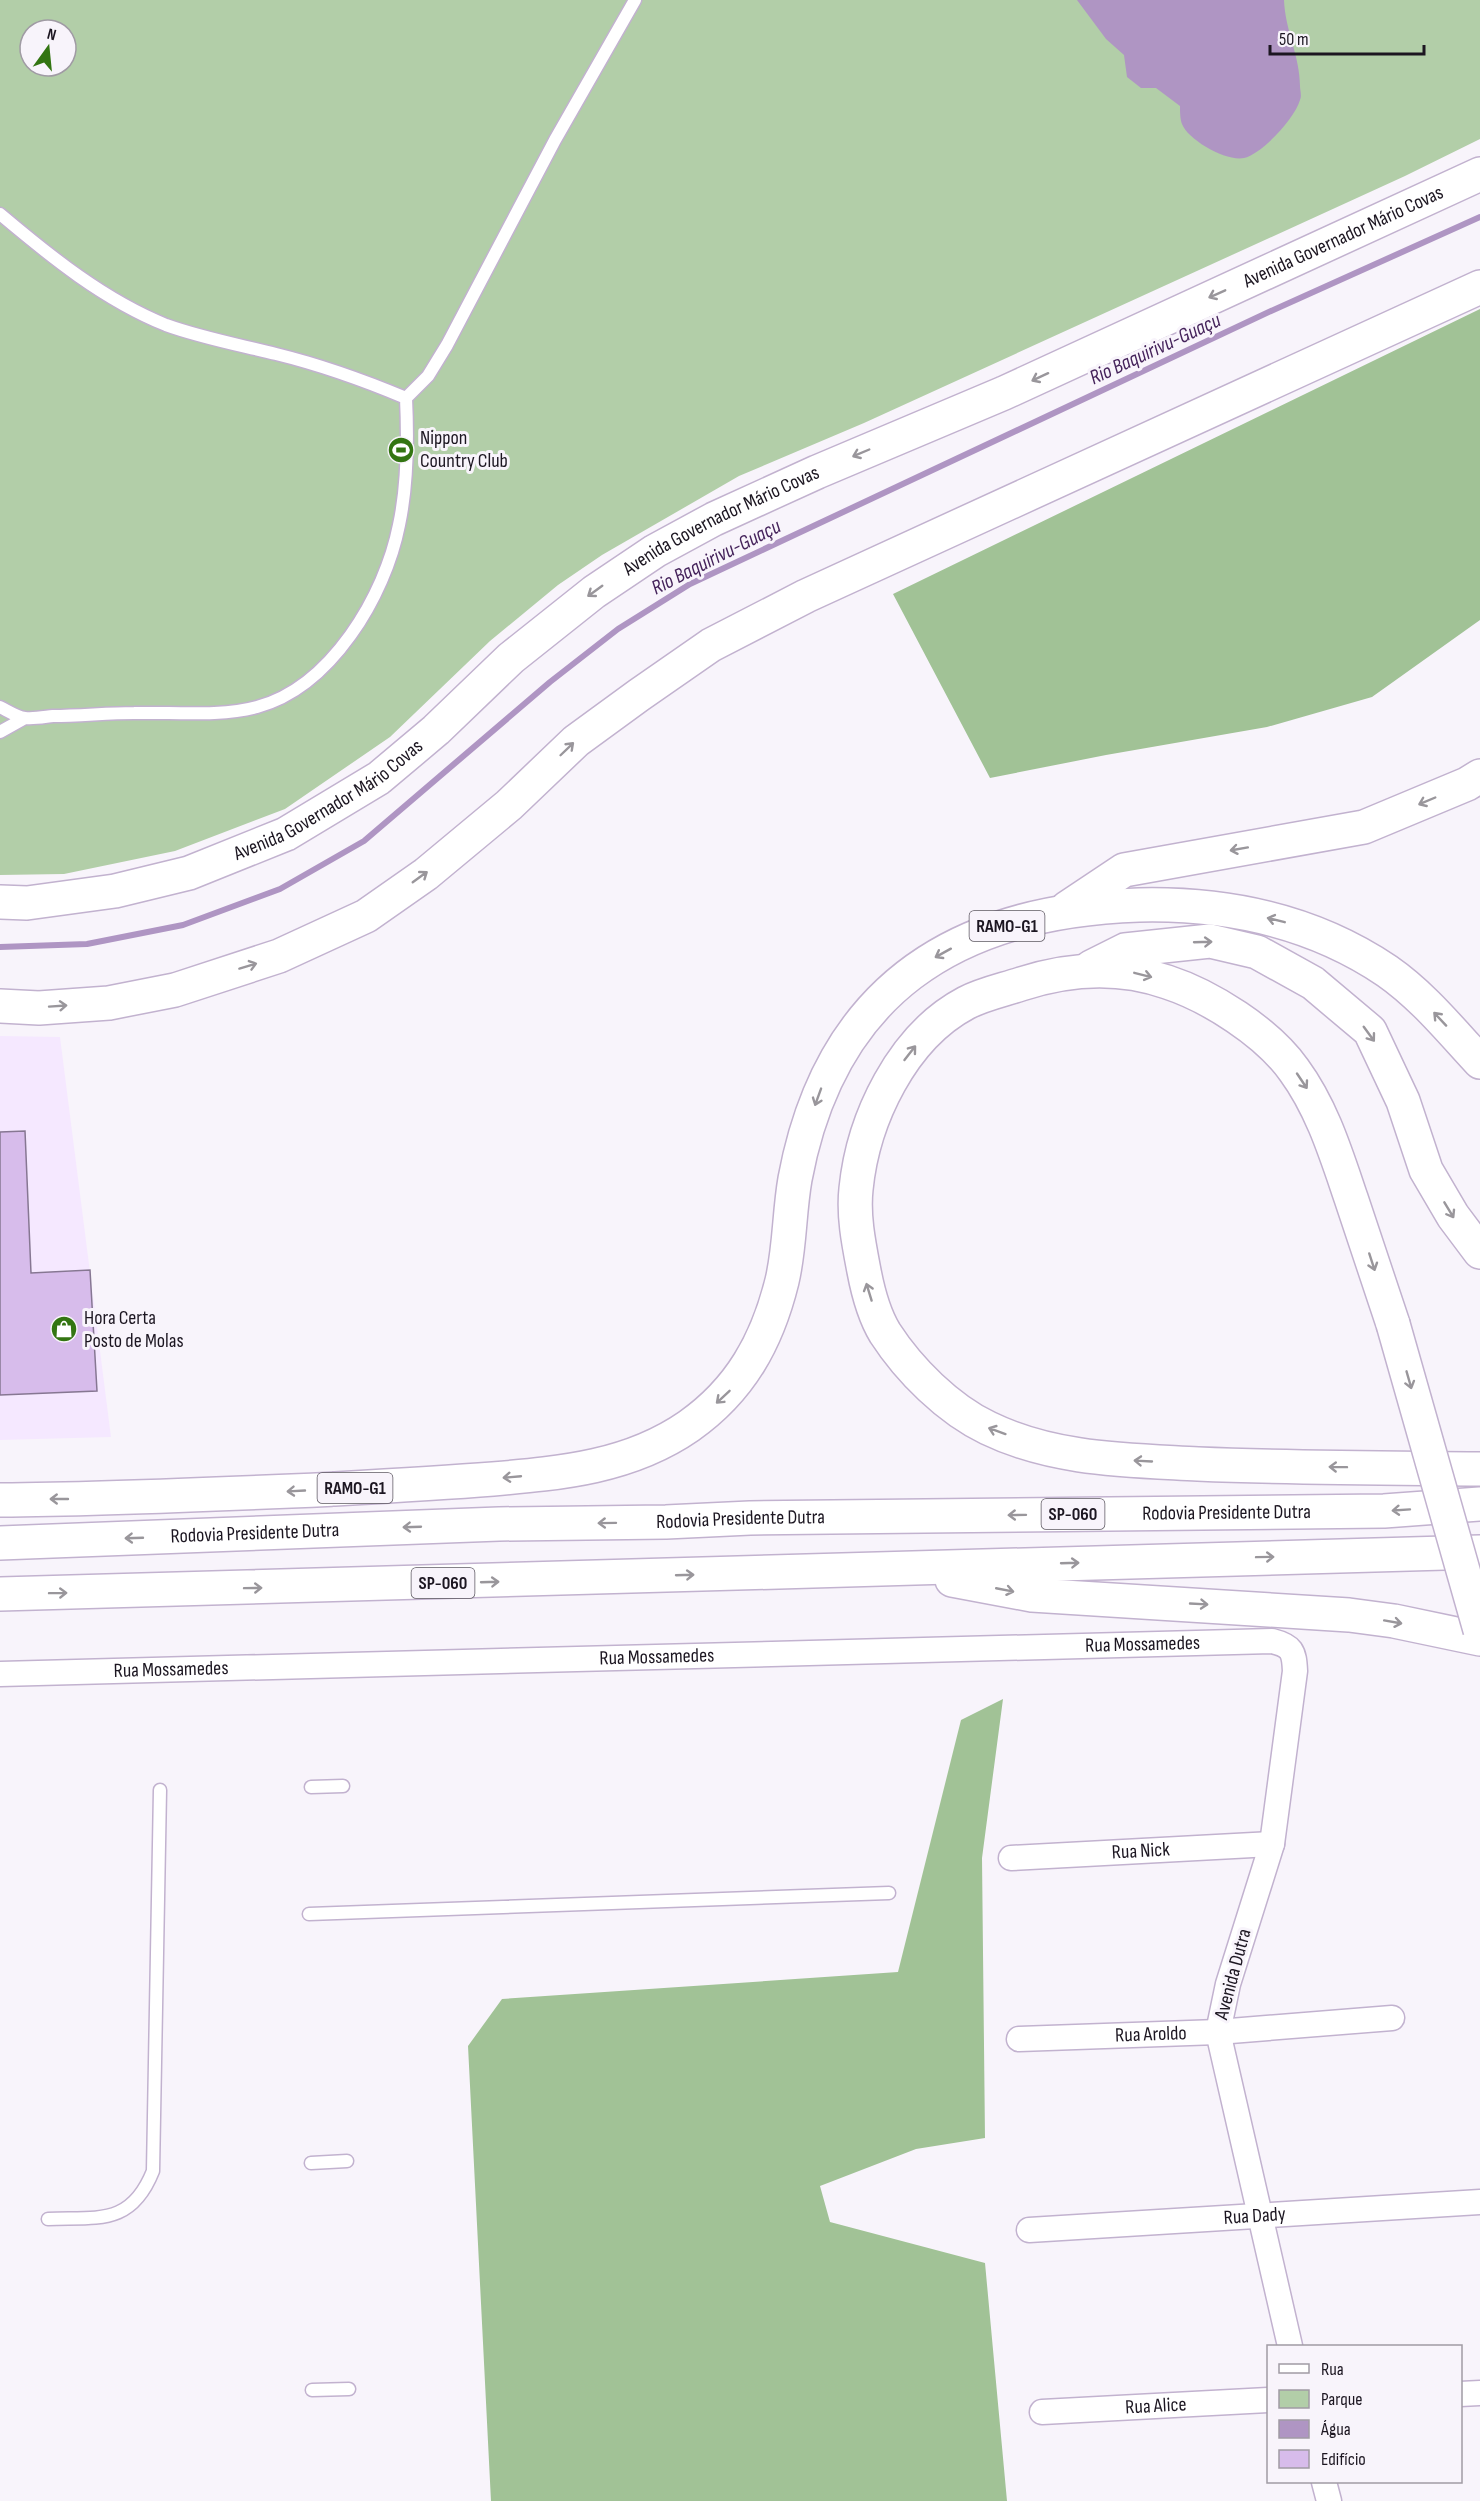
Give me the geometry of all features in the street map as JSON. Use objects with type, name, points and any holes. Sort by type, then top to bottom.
[{"type":"main road","name":"Avenida Governador Mário Covas","points":[[0,903],[27,903],[115,891],[189,873],[286,834],[379,778],[436,730],[512,658],[594,592],[655,551],[714,519],[807,476],[1004,393],[1480,174]]},
{"type":"main road","points":[[0,1006],[39,1008],[110,1003],[175,990],[279,956],[366,916],[426,874],[500,812],[576,741],[711,645],[806,596],[1480,288]]},
{"type":"main road","points":[[1056,915],[1124,870],[1364,826],[1467,784],[1480,776]]},
{"type":"main road","name":"RAMO-G1","points":[[0,1500],[138,1499],[442,1483],[570,1472],[646,1451],[688,1426],[728,1394],[758,1350],[783,1279],[795,1179],[806,1133],[822,1088],[848,1039],[875,1005],[918,967],[973,936],[1034,918],[1111,906],[1172,904],[1224,908],[1282,920],[1337,943],[1388,972],[1426,1004],[1480,1062]]},
{"type":"main road","points":[[1087,969],[1125,950],[1210,941],[1257,952],[1313,983],[1370,1031],[1403,1101],[1426,1170],[1452,1216],[1480,1252]]},
{"type":"main road","points":[[1480,1469],[1232,1465],[1116,1460],[1052,1451],[987,1428],[948,1402],[910,1365],[883,1331],[868,1291],[858,1244],[856,1192],[863,1150],[879,1102],[900,1066],[918,1042],[965,1004],[1045,976],[1087,969],[1140,973],[1187,988],[1225,1009],[1260,1036],[1291,1065],[1311,1095],[1334,1148],[1393,1324],[1480,1630]]},
{"type":"main road","name":"Rodovia Presidente Dutra","points":[[0,1543],[500,1524],[750,1518],[1384,1511],[1480,1504]]},
{"type":"main road","name":"SP-060","points":[[0,1594],[490,1582],[885,1568],[1480,1552]]},
{"type":"main road","points":[[885,1568],[1032,1595],[1349,1615],[1480,1639]]},
{"type":"street","name":"Rua Mossamedes","points":[[0,1674],[1272,1641],[1285,1645],[1294,1655],[1295,1671]]},
{"type":"street","name":"Avenida Dutra","points":[[1290,2345],[1218,2032],[1228,1984],[1272,1844],[1295,1671]]},
{"type":"street","name":"Rua Nick","points":[[1011,1858],[1272,1844]]},
{"type":"street","name":"Rua Aroldo","points":[[1018,2039],[1218,2032],[1392,2018]]},
{"type":"street","name":"Rua Dady","points":[[1029,2230],[1480,2202]]},
{"type":"street","points":[[1462,2394],[1480,2393]]},
{"type":"street","name":"Rua Alice","points":[[1042,2412],[1267,2400]]},
{"type":"street","points":[[1324,2483],[1329,2501]]},
{"type":"lane","points":[[0,707],[25,718],[75,717],[114,713],[205,713],[257,707],[290,693],[313,678],[335,656],[366,609],[388,564],[399,526],[406,481],[408,433],[406,398],[428,376],[447,345],[555,140],[634,0]]},
{"type":"lane","points":[[0,214],[57,261],[102,292],[121,304],[167,325],[226,343],[322,367],[406,398]]},
{"type":"lane","points":[[0,732],[25,718]]},
{"type":"lane","points":[[311,1787],[343,1786]]},
{"type":"lane","points":[[48,2218],[106,2217],[127,2209],[145,2192],[153,2171],[160,1790]]},
{"type":"lane","points":[[309,1914],[890,1893]]},
{"type":"lane","points":[[310,2163],[347,2161]]},
{"type":"lane","points":[[312,2390],[349,2389]]},
{"type":"shaded area","points":[[0,1036],[60,1037],[111,1437],[0,1440]]},
{"type":"green space","name":"Nippon Country Club","points":[[0,0],[1480,0],[1480,139],[1405,176],[864,423],[739,476],[602,555],[558,585],[490,641],[390,737],[285,809],[175,851],[64,874],[0,875]]},
{"type":"green space","points":[[1480,309],[1480,620],[1372,697],[1267,727],[990,778],[893,594]]},
{"type":"green space","points":[[1003,1699],[982,1858],[985,2138],[916,2149],[820,2186],[830,2222],[985,2263],[1007,2501],[491,2501],[468,2046],[502,1999],[898,1972],[961,1720]]},
{"type":"water","points":[[1077,0],[1284,0],[1299,75],[1301,97],[1297,107],[1285,125],[1260,150],[1244,158],[1228,157],[1218,153],[1200,143],[1186,130],[1181,122],[1180,106],[1156,88],[1141,88],[1127,77],[1124,55],[1106,39]]},
{"type":"building","name":"Hora Certa Posto de Molas","points":[[25,1131],[31,1273],[90,1270],[97,1391],[0,1395],[0,1132]]},
{"type":"waterway","name":"Rio Baquirivu-Guaçu","points":[[0,947],[87,944],[183,925],[280,889],[364,841],[550,682],[618,629],[690,584],[1271,311],[1480,217]]},
{"type":"place","name":"Nippon Country Club","points":[[401,450]]},
{"type":"place","name":"Hora Certa Posto de Molas","points":[[64,1329]]}]
